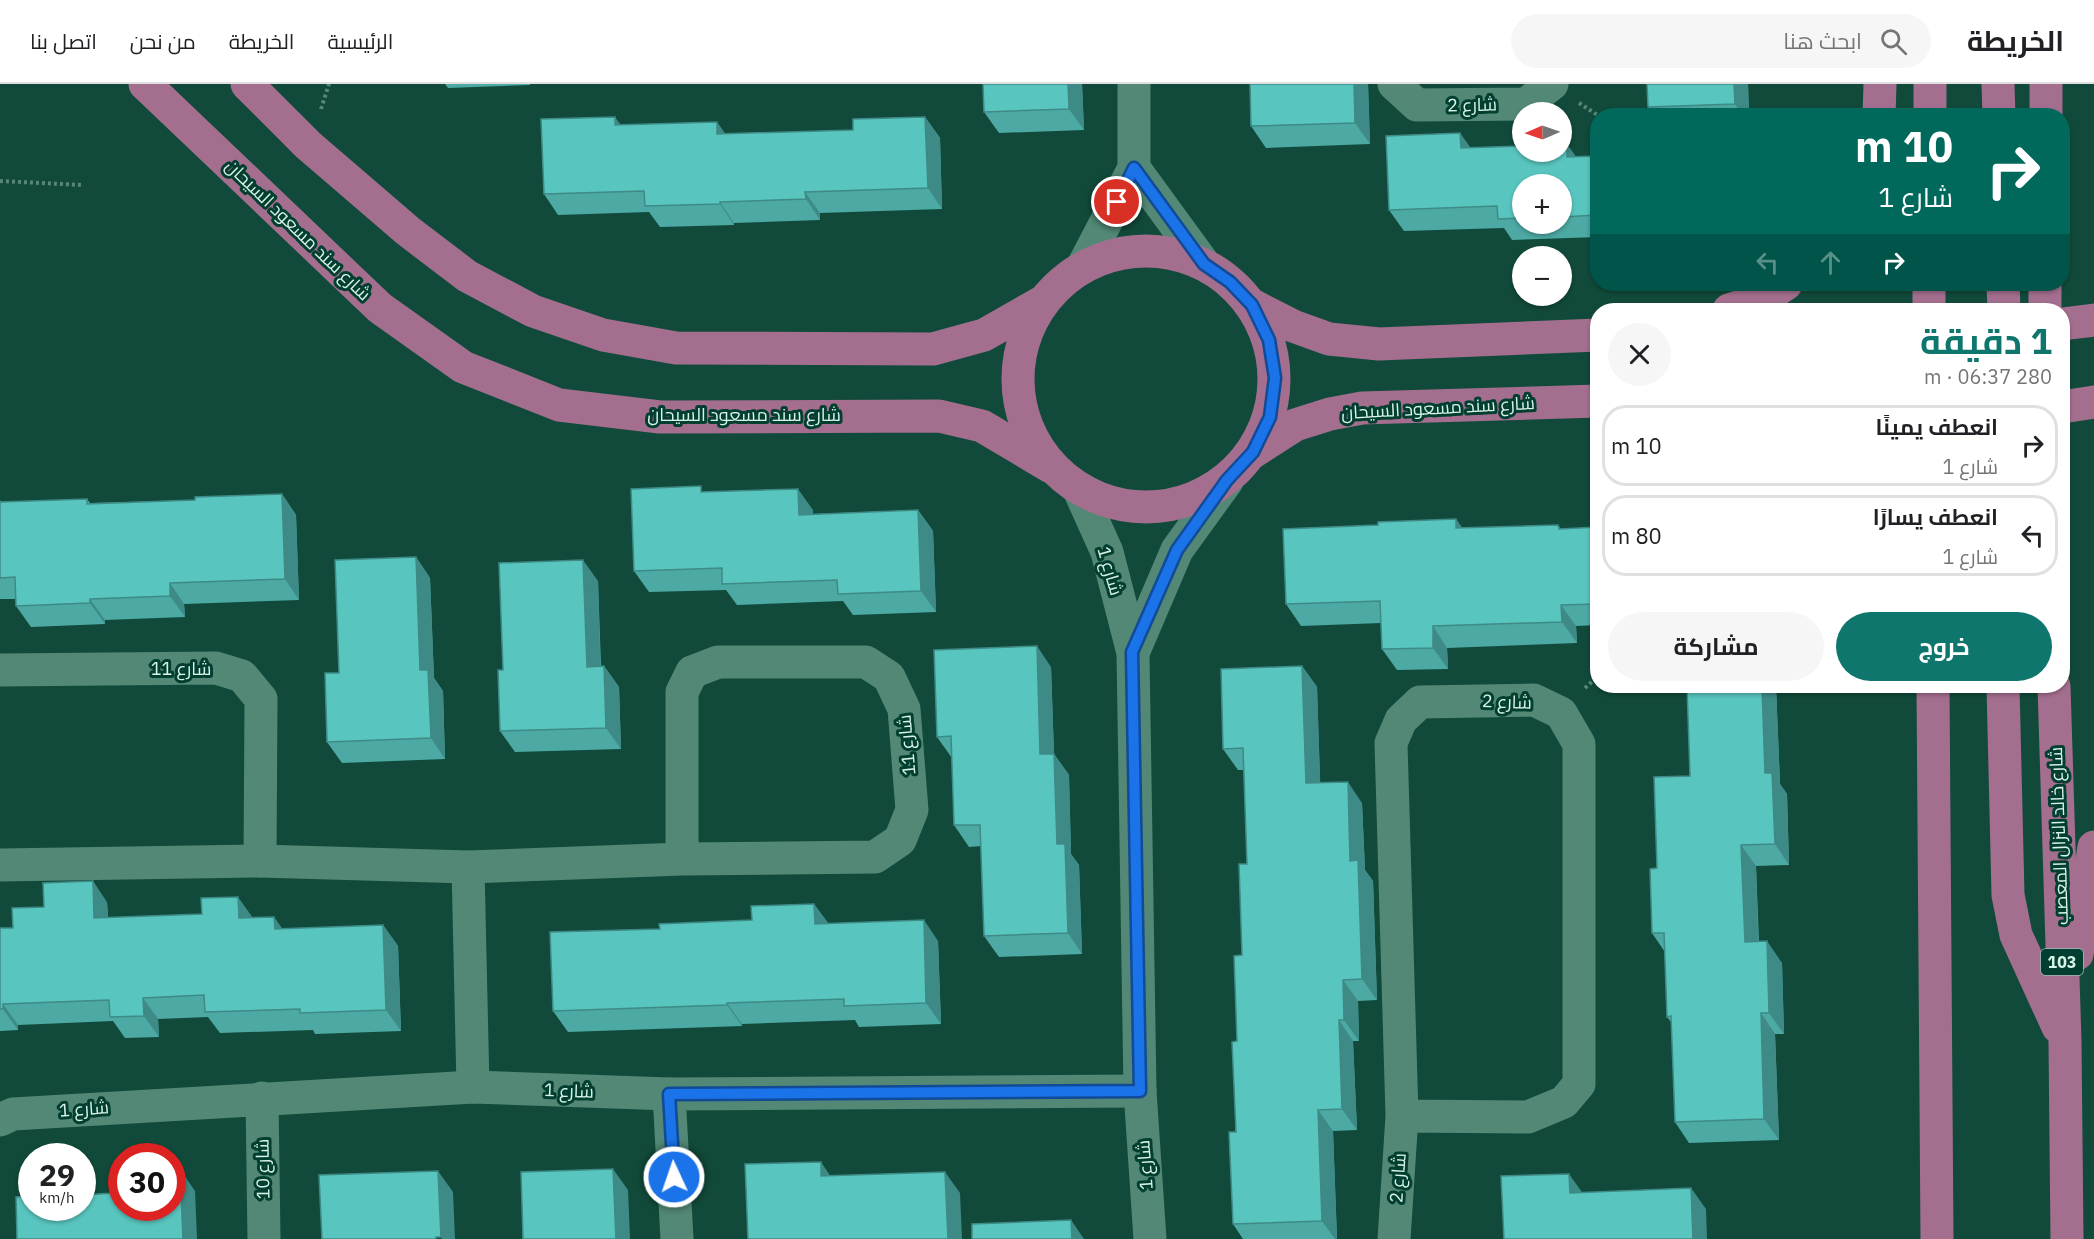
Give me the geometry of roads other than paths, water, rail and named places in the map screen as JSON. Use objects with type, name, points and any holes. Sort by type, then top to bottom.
[{"type":"main road","name":"شارع سند مسعود السيحان","points":[[145,84],[380,308],[463,367],[559,405],[660,417],[939,416],[982,426],[1050,467]]},
{"type":"main road","points":[[247,84],[317,153],[408,231],[467,276],[532,311],[603,335],[676,348],[933,349],[984,335],[1042,302],[1061,282],[1083,266],[1122,252],[1164,251],[1204,264],[1230,282],[1252,305],[1269,340],[1275,378],[1270,417],[1253,452],[1227,480],[1193,500],[1155,509],[1117,506],[1080,492],[1050,467],[1027,429],[1017,386],[1022,342],[1042,302]]},
{"type":"main road","points":[[1879,108],[1880,84]]},
{"type":"main road","points":[[1930,84],[1930,108]]},
{"type":"main road","points":[[1998,84],[1999,108]]},
{"type":"main road","points":[[2046,84],[2046,108]]},
{"type":"main road","points":[[1751,303],[1763,299],[1775,291]]},
{"type":"main road","points":[[1252,305],[1293,326],[1329,339],[1379,344],[1590,335]]},
{"type":"main road","points":[[2070,323],[2094,320]]},
{"type":"main road","name":"شارع سند مسعود السيحان","points":[[1253,452],[1295,425],[1330,414],[1362,408],[1590,401]]},
{"type":"main road","points":[[2070,406],[2094,402]]},
{"type":"main road","points":[[2004,693],[2008,895],[2016,935],[2065,1042]]},
{"type":"main road","name":"شارع خالد النزال المعصب","points":[[2054,693],[2065,1042],[2067,1239]]},
{"type":"main road","points":[[1933,701],[1937,1239]]},
{"type":"main road","points":[[2065,1042],[2094,847]]},
{"type":"street","points":[[1083,266],[1134,168],[1134,84]]},
{"type":"street","name":"شارع 2","points":[[1394,84],[1417,105],[1526,104],[1552,84]]},
{"type":"street","points":[[1134,168],[1204,264]]},
{"type":"street","name":"شارع 1","points":[[1132,652],[1177,550],[1227,480]]},
{"type":"street","name":"شارع 1","points":[[1080,492],[1107,552],[1132,652],[1140,1091],[1150,1239]]},
{"type":"street","name":"شارع 11","points":[[0,865],[260,861],[468,867],[682,859],[875,857],[900,840],[912,810],[904,709],[890,677],[866,662],[718,662],[692,672],[682,692],[682,859]]},
{"type":"street","name":"شارع 11","points":[[0,670],[216,668],[242,676],[261,699],[260,861]]},
{"type":"street","name":"شارع 2","points":[[1394,1239],[1402,1116],[1391,743],[1401,720],[1420,702],[1534,700],[1560,713],[1579,744],[1579,1084],[1564,1101],[1528,1117],[1402,1116]]},
{"type":"street","points":[[468,867],[473,1088]]},
{"type":"street","name":"شارع 1","points":[[0,1120],[13,1114],[262,1098],[473,1088],[669,1094],[1140,1091]]},
{"type":"street","points":[[669,1094],[677,1239]]},
{"type":"street","name":"شارع 10","points":[[262,1098],[264,1239]]}]
